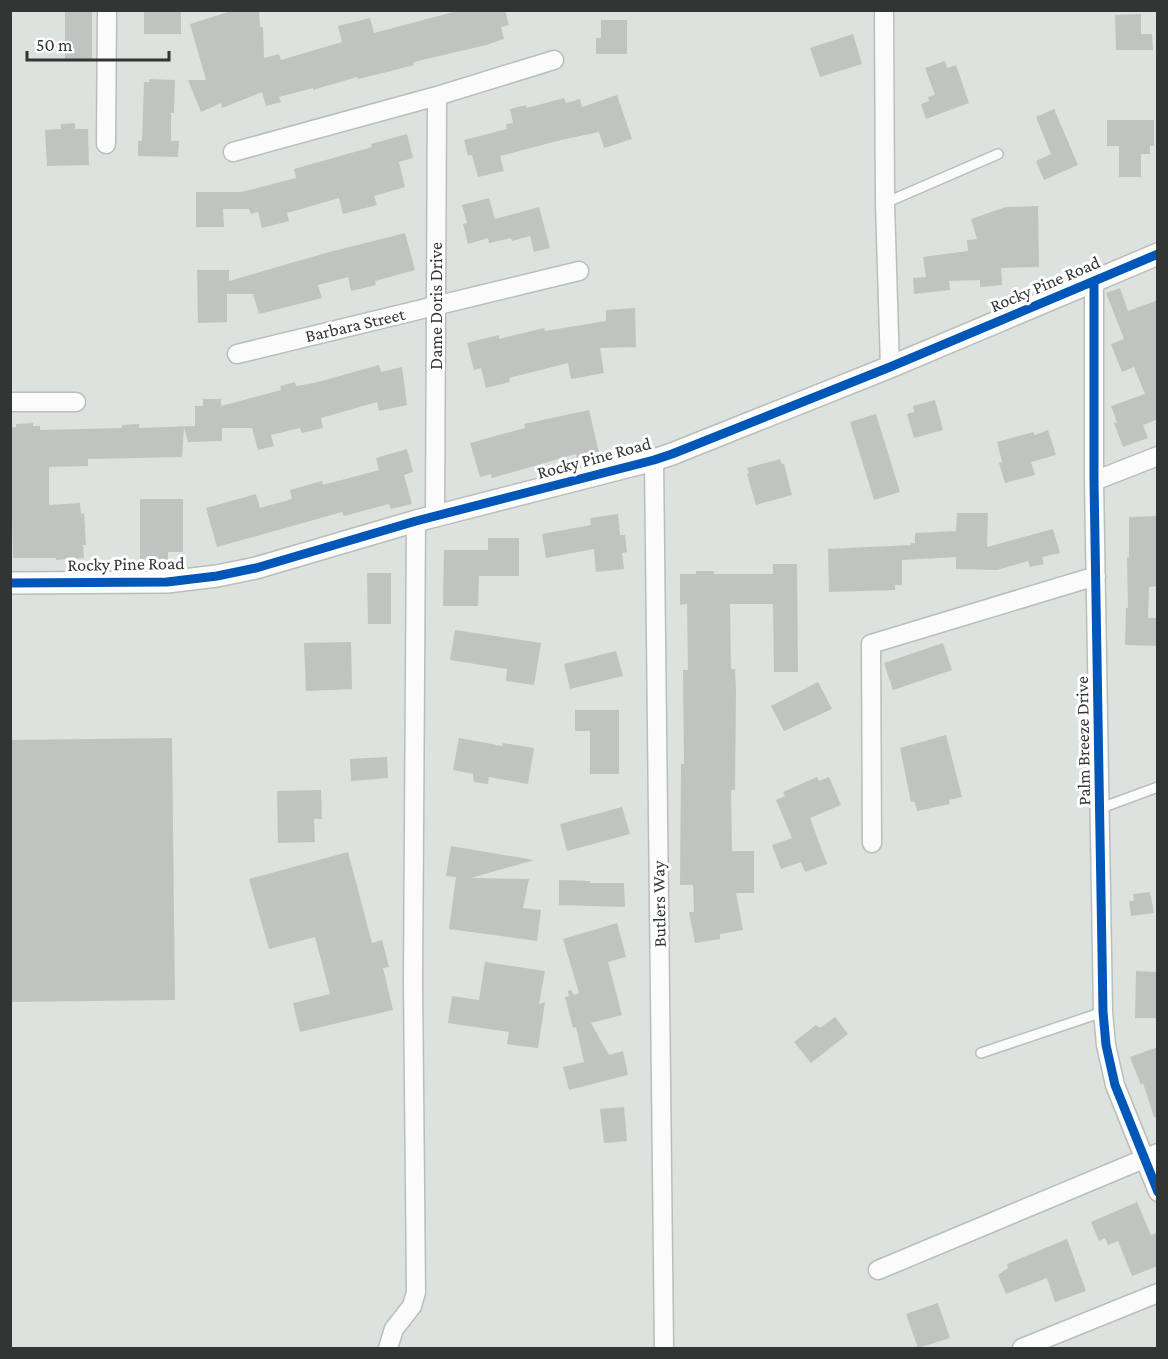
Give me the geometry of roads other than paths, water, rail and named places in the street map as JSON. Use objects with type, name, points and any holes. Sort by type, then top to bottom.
[{"type":"street","points":[[106,144],[107,10]]},
{"type":"street","points":[[884,10],[885,203],[890,367]]},
{"type":"street","points":[[233,152],[437,96],[554,60]]},
{"type":"street","name":"Dame Doris Drive","points":[[388,1348],[394,1329],[412,1306],[416,1292],[413,981],[425,519],[436,306],[437,96]]},
{"type":"street","name":"Rocky Pine Road","points":[[10,583],[191,580],[256,568],[425,519],[654,460],[890,367],[1158,254]]},
{"type":"street","name":"Barbara Street","points":[[237,354],[579,271]]},
{"type":"street","name":"Palm Breeze Drive","points":[[1094,280],[1094,481],[1103,1012],[1106,1045],[1115,1085],[1150,1156],[1158,1192]]},
{"type":"street","points":[[10,402],[76,402]]},
{"type":"street","points":[[1094,481],[1158,456]]},
{"type":"street","name":"Butlers Way","points":[[654,460],[664,1348]]},
{"type":"street","points":[[872,843],[871,644],[1096,576]]},
{"type":"street","points":[[878,1270],[1150,1156]]},
{"type":"street","points":[[1022,1348],[1158,1293]]},
{"type":"lane","points":[[885,203],[998,154]]},
{"type":"lane","points":[[1101,808],[1158,787]]},
{"type":"lane","points":[[981,1053],[1103,1012]]}]
